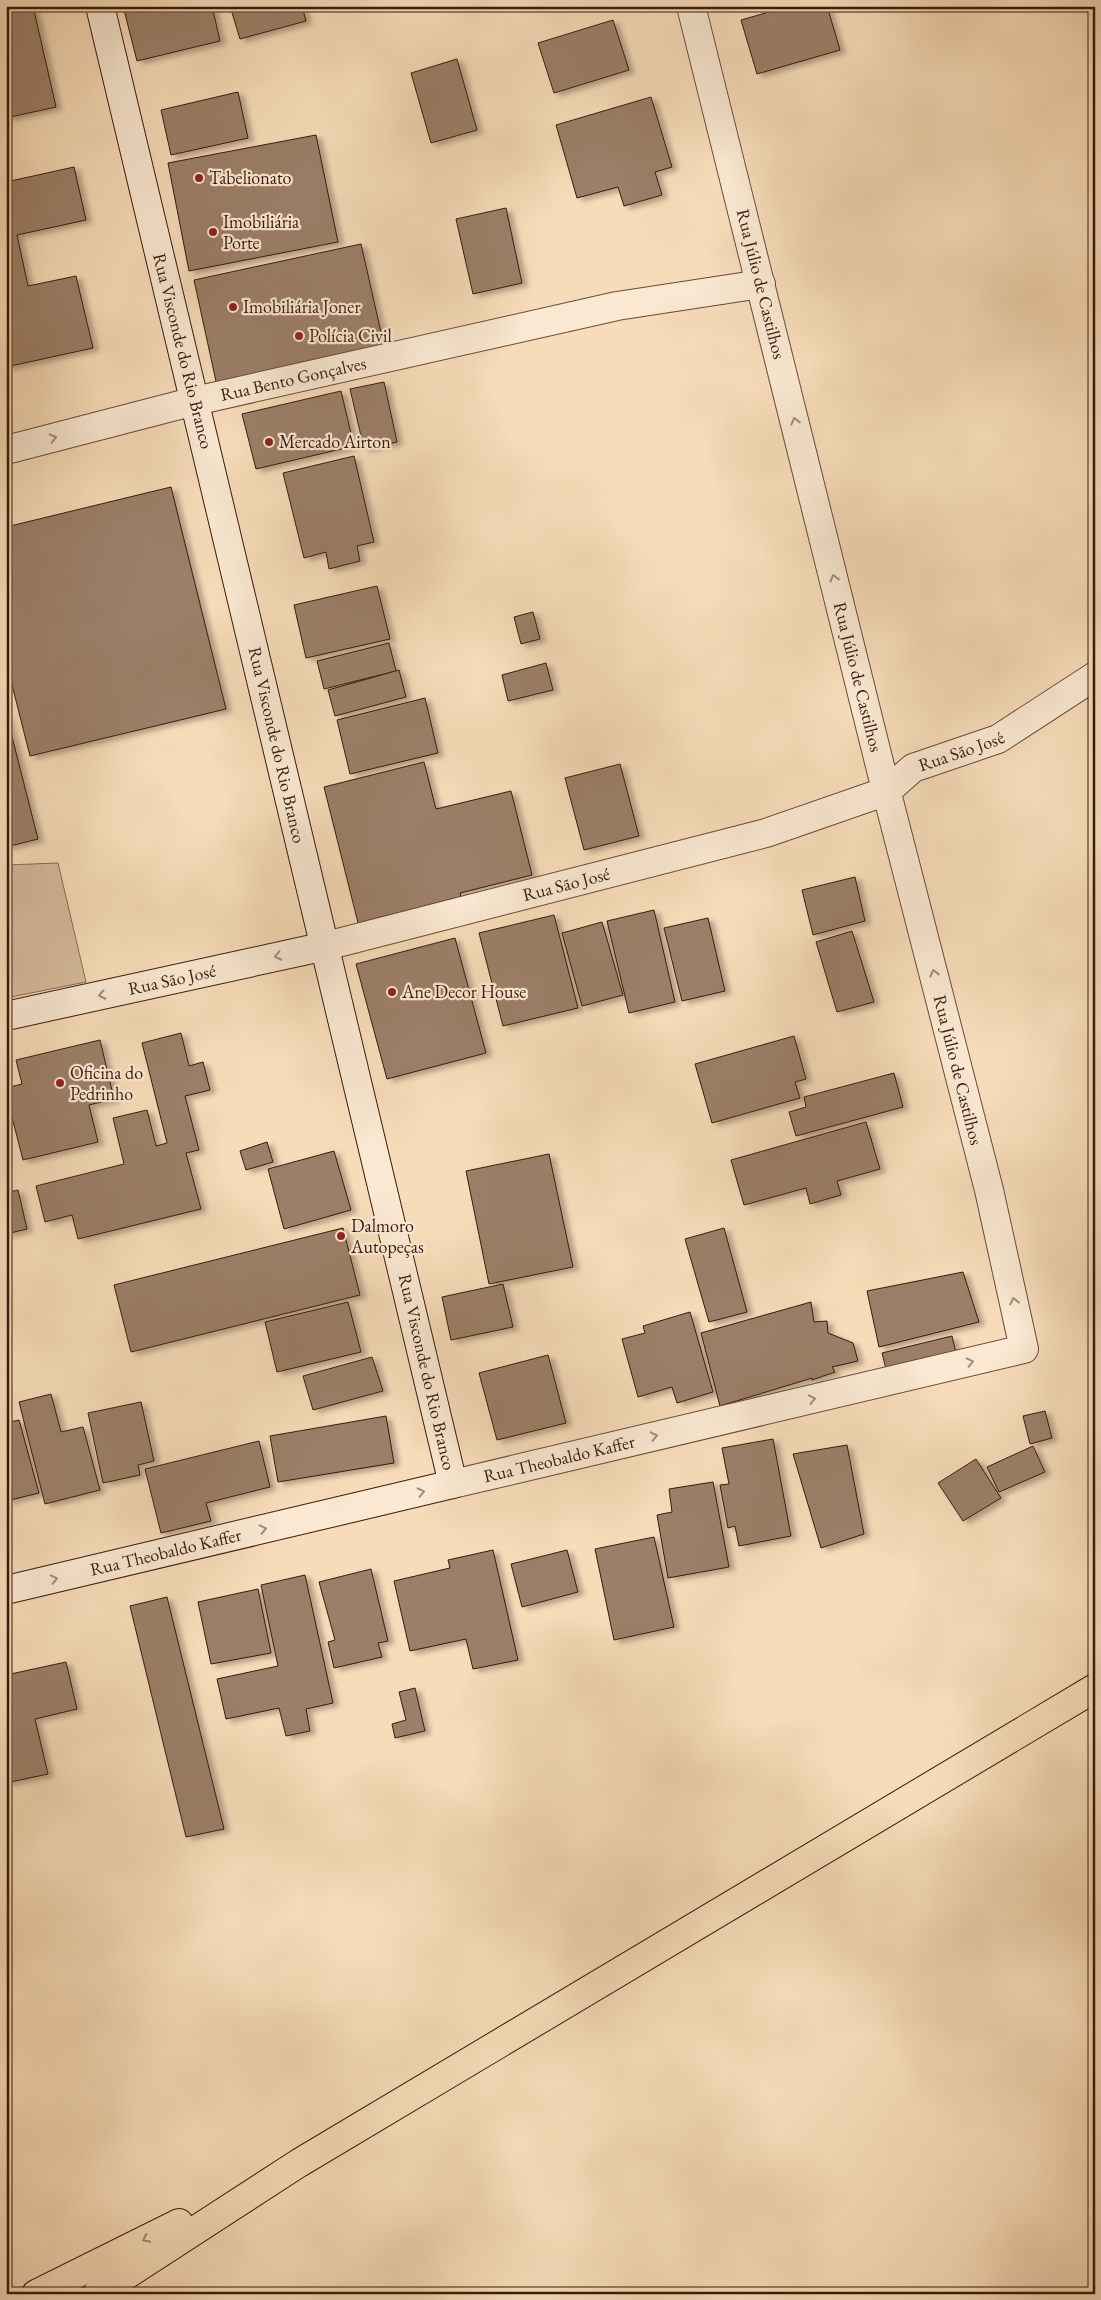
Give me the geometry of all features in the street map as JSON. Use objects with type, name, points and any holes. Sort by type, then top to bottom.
[{"type":"main road","points":[[97,2294],[299,2163],[1095,1688]]},
{"type":"main road","points":[[36,2294],[299,2163]]},
{"type":"street","name":"Rua Visconde do Rio Branco","points":[[100,6],[453,1484]]},
{"type":"street","name":"Rua Júlio de Castilhos","points":[[690,6],[989,1190],[1024,1349]]},
{"type":"street","name":"Rua Bento Gonçalves","points":[[6,450],[195,401],[617,306],[761,284]]},
{"type":"street","name":"Rua São José","points":[[6,1016],[326,946],[766,833],[887,791],[913,768],[998,739],[1095,676]]},
{"type":"street","name":"Rua Theobaldo Kaffer","points":[[6,1590],[1024,1349]]},
{"type":"shaded area","points":[[58,863],[86,982],[6,998],[6,865]]},
{"type":"building","points":[[6,6],[33,6],[56,107],[6,118]]},
{"type":"building","points":[[123,6],[212,6],[220,41],[137,61]]},
{"type":"building","points":[[230,6],[302,6],[306,21],[240,39]]},
{"type":"building","points":[[790,6],[827,6],[840,50],[757,74],[741,20]]},
{"type":"building","points":[[613,20],[629,70],[554,93],[538,43]]},
{"type":"building","points":[[457,59],[477,130],[431,143],[411,73]]},
{"type":"building","points":[[238,92],[248,138],[171,155],[161,110]]},
{"type":"building","points":[[651,97],[672,167],[655,172],[662,195],[624,206],[618,187],[577,198],[556,125]]},
{"type":"building","points":[[316,135],[338,242],[189,271],[168,163]]},
{"type":"building","points":[[74,167],[86,220],[17,235],[28,286],[76,276],[93,348],[6,367],[6,182]]},
{"type":"building","points":[[506,208],[522,283],[473,294],[456,219]]},
{"type":"building","points":[[361,244],[385,350],[217,386],[194,280]]},
{"type":"building","points":[[384,382],[397,442],[364,449],[350,389]]},
{"type":"building","points":[[341,391],[354,446],[256,469],[242,414]]},
{"type":"building","points":[[354,456],[374,542],[357,546],[360,561],[329,569],[326,552],[304,558],[283,473]]},
{"type":"building","points":[[171,487],[226,709],[30,756],[6,661],[6,527]]},
{"type":"building","points":[[377,586],[390,639],[306,658],[294,605]]},
{"type":"building","points":[[533,612],[540,639],[521,644],[514,617]]},
{"type":"building","points":[[389,643],[396,671],[324,689],[317,661]]},
{"type":"building","points":[[546,663],[553,690],[508,701],[502,675]]},
{"type":"building","points":[[399,670],[406,697],[335,716],[328,690]]},
{"type":"building","points":[[425,698],[438,753],[350,774],[337,720]]},
{"type":"building","points":[[6,713],[38,839],[6,847]]},
{"type":"building","points":[[424,762],[436,809],[511,791],[532,875],[460,893],[461,897],[358,923],[324,787]]},
{"type":"building","points":[[620,764],[639,836],[584,850],[565,778]]},
{"type":"building","points":[[855,877],[865,921],[813,935],[802,890]]},
{"type":"building","points":[[654,910],[675,1002],[629,1013],[607,921]]},
{"type":"building","points":[[554,915],[578,1008],[503,1026],[479,933]]},
{"type":"building","points":[[708,918],[725,991],[682,1001],[664,928]]},
{"type":"building","points":[[602,922],[623,995],[582,1006],[562,933]]},
{"type":"building","points":[[852,931],[874,1002],[837,1012],[816,942]]},
{"type":"building","points":[[455,938],[486,1053],[387,1079],[356,964]]},
{"type":"building","points":[[181,1033],[189,1066],[203,1062],[210,1090],[185,1096],[199,1150],[186,1153],[201,1209],[78,1239],[72,1215],[45,1222],[36,1186],[124,1164],[113,1118],[147,1110],[156,1146],[167,1143],[142,1043]]},
{"type":"building","points":[[794,1036],[806,1079],[795,1082],[800,1098],[712,1123],[695,1064]]},
{"type":"building","points":[[100,1040],[114,1099],[89,1105],[98,1142],[23,1160],[6,1094],[6,1088],[22,1084],[16,1060]]},
{"type":"building","points":[[894,1073],[903,1107],[796,1136],[789,1112],[806,1107],[804,1097]]},
{"type":"building","points":[[866,1122],[880,1169],[837,1181],[841,1195],[810,1204],[806,1188],[744,1205],[731,1160]]},
{"type":"building","points":[[267,1142],[273,1162],[246,1170],[240,1151]]},
{"type":"building","points":[[334,1151],[351,1210],[284,1229],[268,1169]]},
{"type":"building","points":[[549,1154],[573,1267],[489,1284],[466,1171]]},
{"type":"building","points":[[18,1190],[27,1229],[6,1234],[6,1193]]},
{"type":"building","points":[[343,1228],[360,1295],[131,1352],[114,1285]]},
{"type":"building","points":[[724,1228],[747,1312],[709,1322],[685,1239]]},
{"type":"building","points":[[963,1272],[979,1322],[879,1347],[867,1291]]},
{"type":"building","points":[[503,1284],[513,1327],[451,1340],[442,1297]]},
{"type":"building","points":[[348,1302],[361,1352],[277,1372],[265,1322]]},
{"type":"building","points":[[811,1302],[814,1322],[827,1321],[828,1333],[853,1343],[858,1361],[832,1367],[835,1372],[812,1380],[812,1378],[720,1406],[701,1333]]},
{"type":"building","points":[[690,1312],[713,1392],[677,1403],[672,1387],[638,1397],[622,1339],[645,1333],[643,1326]]},
{"type":"building","points":[[952,1336],[956,1353],[886,1369],[882,1353]]},
{"type":"building","points":[[548,1355],[566,1423],[497,1440],[479,1373]]},
{"type":"building","points":[[372,1357],[383,1391],[313,1410],[303,1376]]},
{"type":"building","points":[[51,1394],[61,1432],[83,1427],[100,1490],[45,1504],[19,1402]]},
{"type":"building","points":[[141,1402],[154,1461],[138,1465],[140,1475],[103,1483],[88,1413]]},
{"type":"building","points":[[1045,1411],[1052,1438],[1030,1444],[1023,1416]]},
{"type":"building","points":[[386,1416],[394,1463],[278,1482],[270,1436]]},
{"type":"building","points":[[19,1420],[39,1493],[6,1501],[6,1423]]},
{"type":"building","points":[[773,1439],[791,1536],[739,1546],[735,1526],[728,1528],[720,1485],[729,1484],[722,1448]]},
{"type":"building","points":[[259,1441],[270,1487],[206,1503],[211,1521],[161,1533],[145,1469]]},
{"type":"building","points":[[847,1445],[864,1534],[821,1548],[793,1454]]},
{"type":"building","points":[[1033,1446],[1045,1472],[999,1492],[987,1467]]},
{"type":"building","points":[[976,1459],[1001,1498],[963,1521],[938,1483]]},
{"type":"building","points":[[713,1482],[729,1567],[668,1578],[657,1515],[672,1512],[669,1489]]},
{"type":"building","points":[[654,1537],[674,1627],[614,1640],[595,1549]]},
{"type":"building","points":[[493,1550],[518,1660],[473,1669],[466,1639],[410,1651],[394,1581],[450,1568],[448,1560]]},
{"type":"building","points":[[567,1550],[578,1592],[522,1607],[511,1564]]},
{"type":"building","points":[[371,1569],[388,1641],[378,1643],[382,1657],[334,1668],[328,1642],[335,1640],[319,1582]]},
{"type":"building","points":[[305,1575],[333,1703],[306,1709],[310,1731],[286,1736],[279,1708],[226,1719],[217,1679],[278,1666],[261,1585]]},
{"type":"building","points":[[258,1589],[271,1653],[211,1664],[198,1602]]},
{"type":"building","points":[[167,1597],[224,1829],[186,1837],[130,1606]]},
{"type":"building","points":[[66,1662],[77,1709],[35,1719],[48,1774],[6,1783],[6,1675]]},
{"type":"building","points":[[415,1688],[425,1731],[395,1738],[392,1724],[406,1720],[399,1692]]},
{"type":"place","name":"Tabelionato","points":[[199,178]]},
{"type":"place","name":"Imobiliária Porte","points":[[213,232]]},
{"type":"place","name":"Imobiliária Joner","points":[[233,307]]},
{"type":"place","name":"Polícia Civil","points":[[299,336]]},
{"type":"place","name":"Mercado Airton","points":[[269,442]]},
{"type":"place","name":"Ane Decor House","points":[[392,992]]},
{"type":"place","name":"Oficina do Pedrinho","points":[[60,1083]]},
{"type":"place","name":"Dalmoro Autopeças","points":[[341,1236]]}]
